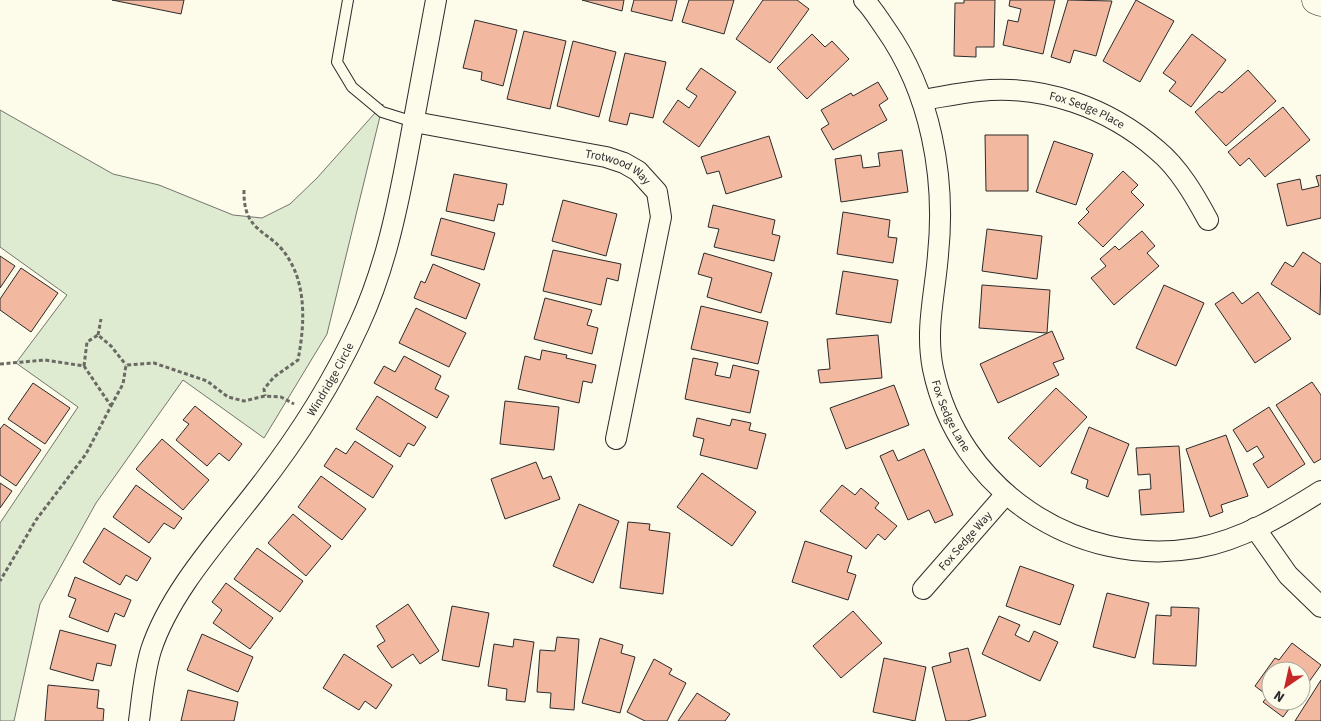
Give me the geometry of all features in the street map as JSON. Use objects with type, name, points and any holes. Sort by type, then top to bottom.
[{"type":"street","name":"Windridge Circle","points":[[139,721],[143,687],[151,650],[168,612],[217,540],[257,490],[312,413],[359,326],[378,278],[393,229],[436,0]]},
{"type":"street","name":"Fox Sedge Lane","points":[[864,0],[900,49],[922,100],[939,174],[941,209],[938,256],[930,305],[929,336],[940,398],[968,452],[1006,494],[1039,519],[1065,533],[1095,543],[1131,550],[1163,551],[1197,548],[1226,541],[1255,528],[1321,491]]},
{"type":"street","points":[[1316,0],[1321,2]]},
{"type":"street","name":"Fox Sedge Place","points":[[922,100],[980,90],[1009,90],[1040,94],[1087,106],[1111,116],[1158,151],[1192,192],[1208,220]]},
{"type":"street","name":"Trotwood Way","points":[[414,122],[606,157],[638,171],[657,192],[661,217],[616,439]]},
{"type":"street","name":"Fox Sedge Way","points":[[923,589],[1006,494]]},
{"type":"street","points":[[1255,528],[1288,575],[1321,607]]},
{"type":"lane","points":[[348,0],[337,62],[352,87],[382,112],[414,122]]},
{"type":"path","points":[[244,190],[244,205],[252,224],[276,242],[291,262],[300,292],[303,332],[298,360],[274,377],[264,388],[265,396]]},
{"type":"path","points":[[101,319],[98,335],[87,342],[84,366],[111,406]]},
{"type":"path","points":[[0,581],[36,520],[86,454],[123,384],[126,365],[111,346],[98,335]]},
{"type":"path","points":[[0,364],[45,360],[84,366]]},
{"type":"path","points":[[126,365],[154,363],[207,381],[228,397],[244,401],[265,396],[281,397],[312,413]]},
{"type":"green space","points":[[383,104],[327,334],[264,438],[183,380],[96,503],[40,604],[14,721],[0,721],[0,523],[78,407],[16,363],[67,295],[0,247],[0,110],[113,174],[159,185],[233,215],[262,218],[290,204],[317,178]]},
{"type":"building","points":[[112,0],[184,0],[181,14]]},
{"type":"building","points":[[582,0],[624,0],[622,11]]},
{"type":"building","points":[[634,0],[677,0],[672,21],[631,11]]},
{"type":"building","points":[[689,0],[734,0],[724,34],[682,22]]},
{"type":"building","points":[[763,0],[797,0],[809,9],[770,63],[736,39]]},
{"type":"building","points":[[964,0],[995,0],[994,47],[976,47],[976,57],[954,56],[955,3],[964,3]]},
{"type":"building","points":[[1010,0],[1055,0],[1043,54],[1003,45],[1008,20],[1018,22],[1021,9],[1009,6]]},
{"type":"building","points":[[1068,0],[1112,1],[1096,56],[1074,50],[1070,63],[1051,57]]},
{"type":"building","points":[[1136,0],[1174,21],[1140,82],[1103,61]]},
{"type":"building","points":[[475,20],[517,30],[503,86],[481,80],[482,72],[463,68]]},
{"type":"building","points":[[524,31],[566,41],[550,109],[507,99]]},
{"type":"building","points":[[812,34],[825,47],[832,41],[849,59],[807,99],[777,68]]},
{"type":"building","points":[[1192,34],[1226,60],[1191,107],[1169,91],[1176,82],[1163,73]]},
{"type":"building","points":[[573,41],[616,52],[599,117],[557,106]]},
{"type":"building","points":[[625,53],[666,62],[653,118],[630,113],[627,125],[609,121]]},
{"type":"building","points":[[701,68],[736,92],[699,147],[663,122],[678,100],[689,108],[697,96],[686,89]]},
{"type":"building","points":[[1248,70],[1276,101],[1226,146],[1195,112],[1219,91],[1222,93]]},
{"type":"building","points":[[878,82],[888,99],[879,105],[887,120],[833,150],[821,129],[829,124],[821,110],[851,93],[853,96]]},
{"type":"building","points":[[1283,107],[1310,140],[1265,177],[1249,158],[1240,166],[1228,152]]},
{"type":"building","points":[[985,135],[1028,135],[1028,191],[986,191]]},
{"type":"building","points":[[769,136],[782,177],[726,194],[719,171],[707,174],[701,157]]},
{"type":"building","points":[[1054,141],[1093,154],[1076,205],[1036,192]]},
{"type":"building","points":[[902,150],[908,192],[841,202],[835,159],[861,155],[863,168],[880,166],[878,153]]},
{"type":"building","points":[[1123,171],[1138,185],[1131,192],[1144,205],[1103,247],[1078,223],[1089,212],[1086,209]]},
{"type":"building","points":[[454,174],[507,184],[503,205],[498,204],[494,221],[446,211]]},
{"type":"building","points":[[1321,175],[1321,218],[1287,226],[1277,184],[1300,179],[1302,190],[1319,186],[1316,176]]},
{"type":"building","points":[[563,200],[617,214],[606,256],[552,241]]},
{"type":"building","points":[[713,205],[775,220],[772,234],[780,236],[774,261],[714,247],[719,229],[708,227]]},
{"type":"building","points":[[843,212],[890,220],[888,237],[897,238],[893,263],[837,254]]},
{"type":"building","points":[[441,218],[495,233],[484,270],[431,255]]},
{"type":"building","points":[[987,229],[1042,236],[1037,279],[982,271]]},
{"type":"building","points":[[1142,231],[1155,246],[1147,253],[1159,266],[1114,305],[1091,278],[1106,266],[1100,259],[1115,246],[1119,250]]},
{"type":"building","points":[[553,250],[621,264],[618,281],[607,278],[601,305],[543,291]]},
{"type":"building","points":[[1303,252],[1321,264],[1320,315],[1271,284],[1285,262],[1293,267]]},
{"type":"building","points":[[704,253],[772,273],[761,313],[707,297],[712,278],[698,274]]},
{"type":"building","points":[[0,256],[15,266],[0,288]]},
{"type":"building","points":[[433,264],[480,284],[466,319],[414,298],[421,281],[425,283]]},
{"type":"building","points":[[21,268],[58,293],[31,332],[0,310],[0,299]]},
{"type":"building","points":[[843,271],[898,280],[891,323],[836,314]]},
{"type":"building","points":[[982,285],[1050,290],[1047,333],[979,328]]},
{"type":"building","points":[[1164,285],[1204,303],[1176,366],[1136,348]]},
{"type":"building","points":[[1233,292],[1242,304],[1258,292],[1291,339],[1255,363],[1215,304]]},
{"type":"building","points":[[545,298],[592,310],[587,325],[598,328],[592,354],[534,339]]},
{"type":"building","points":[[701,306],[768,322],[758,364],[691,349]]},
{"type":"building","points":[[416,308],[466,333],[449,367],[399,343]]},
{"type":"building","points":[[1052,331],[1064,359],[1053,363],[1059,375],[998,403],[980,364]]},
{"type":"building","points":[[878,335],[882,378],[820,383],[818,370],[830,369],[827,339]]},
{"type":"building","points":[[542,350],[567,355],[566,358],[596,365],[592,383],[583,381],[579,403],[518,389],[525,356],[540,360]]},
{"type":"building","points":[[404,356],[441,376],[435,389],[449,396],[437,418],[374,383],[384,366],[395,372]]},
{"type":"building","points":[[693,358],[718,363],[715,375],[730,378],[733,365],[759,371],[750,413],[685,399]]},
{"type":"building","points":[[1312,382],[1321,395],[1321,459],[1314,463],[1276,405]]},
{"type":"building","points":[[33,383],[70,408],[45,444],[8,419]]},
{"type":"building","points":[[894,385],[909,425],[846,449],[830,408]]},
{"type":"building","points":[[1056,388],[1087,417],[1040,467],[1008,438]]},
{"type":"building","points":[[377,396],[426,427],[414,446],[408,443],[400,457],[356,429]]},
{"type":"building","points":[[505,401],[559,407],[554,450],[500,444]]},
{"type":"building","points":[[195,406],[242,444],[229,461],[219,453],[207,466],[176,440],[189,424],[183,420]]},
{"type":"building","points":[[1269,407],[1305,464],[1268,488],[1253,464],[1264,457],[1257,446],[1247,452],[1233,430]]},
{"type":"building","points":[[697,418],[730,426],[732,419],[751,423],[749,430],[766,434],[757,469],[700,455],[704,439],[693,436]]},
{"type":"building","points":[[4,424],[41,450],[16,486],[0,475],[0,429]]},
{"type":"building","points":[[1089,427],[1129,444],[1108,497],[1086,488],[1088,480],[1071,473]]},
{"type":"building","points":[[1226,435],[1248,496],[1221,505],[1223,512],[1210,517],[1186,449]]},
{"type":"building","points":[[162,439],[209,480],[183,510],[136,469]]},
{"type":"building","points":[[355,441],[393,466],[373,498],[324,466],[336,448],[346,454]]},
{"type":"building","points":[[1179,446],[1184,512],[1141,515],[1139,490],[1151,489],[1150,474],[1138,475],[1136,448]]},
{"type":"building","points":[[924,449],[953,515],[935,523],[929,510],[908,520],[880,456],[893,450],[898,461]]},
{"type":"building","points":[[536,462],[543,479],[551,476],[560,499],[505,519],[491,479]]},
{"type":"building","points":[[702,473],[756,512],[732,546],[677,507]]},
{"type":"building","points":[[321,476],[366,509],[342,540],[298,507]]},
{"type":"building","points":[[0,483],[12,491],[0,508]]},
{"type":"building","points":[[136,485],[182,518],[174,529],[164,523],[149,543],[113,517]]},
{"type":"building","points":[[842,485],[855,495],[861,488],[879,503],[875,508],[897,526],[885,540],[878,534],[866,549],[820,511]]},
{"type":"building","points":[[579,504],[619,521],[593,583],[553,566]]},
{"type":"building","points":[[293,514],[331,546],[306,576],[268,543]]},
{"type":"building","points":[[628,522],[650,524],[649,530],[670,533],[663,594],[620,588]]},
{"type":"building","points":[[104,528],[151,558],[137,581],[126,575],[120,585],[83,562]]},
{"type":"building","points":[[805,541],[852,556],[847,572],[856,575],[848,600],[792,582]]},
{"type":"building","points":[[257,548],[303,581],[280,612],[234,579]]},
{"type":"building","points":[[1020,566],[1074,585],[1060,625],[1006,606]]},
{"type":"building","points":[[75,577],[131,600],[124,617],[115,613],[108,632],[69,617],[76,599],[68,596]]},
{"type":"building","points":[[226,583],[273,618],[250,649],[213,623],[222,610],[212,602]]},
{"type":"building","points":[[1107,593],[1149,603],[1135,658],[1093,647]]},
{"type":"building","points":[[408,604],[439,651],[420,664],[413,654],[392,668],[377,646],[385,641],[376,626]]},
{"type":"building","points":[[452,606],[489,613],[479,667],[442,660]]},
{"type":"building","points":[[1171,607],[1199,608],[1196,666],[1153,664],[1156,615],[1171,616]]},
{"type":"building","points":[[853,611],[882,643],[841,678],[813,646]]},
{"type":"building","points":[[999,616],[1020,625],[1015,635],[1029,642],[1034,631],[1058,642],[1040,681],[982,654]]},
{"type":"building","points":[[60,630],[116,645],[111,666],[97,663],[93,681],[50,669]]},
{"type":"building","points":[[202,634],[253,657],[238,692],[187,670]]},
{"type":"building","points":[[557,637],[579,639],[574,710],[550,708],[551,693],[537,692],[540,650],[555,651]]},
{"type":"building","points":[[600,638],[623,645],[621,653],[635,657],[620,713],[582,703]]},
{"type":"building","points":[[514,639],[534,642],[525,702],[506,700],[507,689],[488,686],[494,644],[513,647]]},
{"type":"building","points":[[1292,643],[1321,665],[1311,679],[1311,661],[1273,661],[1275,658],[1279,660]]},
{"type":"building","points":[[968,648],[986,716],[967,721],[946,721],[932,667],[951,662],[949,653]]},
{"type":"building","points":[[344,654],[392,685],[376,709],[365,701],[359,710],[323,688]]},
{"type":"building","points":[[884,658],[926,667],[915,721],[873,712]]},
{"type":"building","points":[[654,659],[672,669],[669,674],[686,683],[667,721],[645,721],[627,712]]},
{"type":"building","points":[[1261,678],[1261,691],[1255,686]]},
{"type":"building","points":[[1321,680],[1321,721],[1295,721],[1301,711],[1311,711],[1311,696]]},
{"type":"building","points":[[48,685],[99,690],[97,708],[104,709],[103,721],[45,721]]},
{"type":"building","points":[[188,690],[238,702],[234,721],[181,721]]},
{"type":"building","points":[[697,693],[730,714],[725,721],[678,721]]},
{"type":"building","points":[[1275,711],[1288,711],[1283,717]]}]
